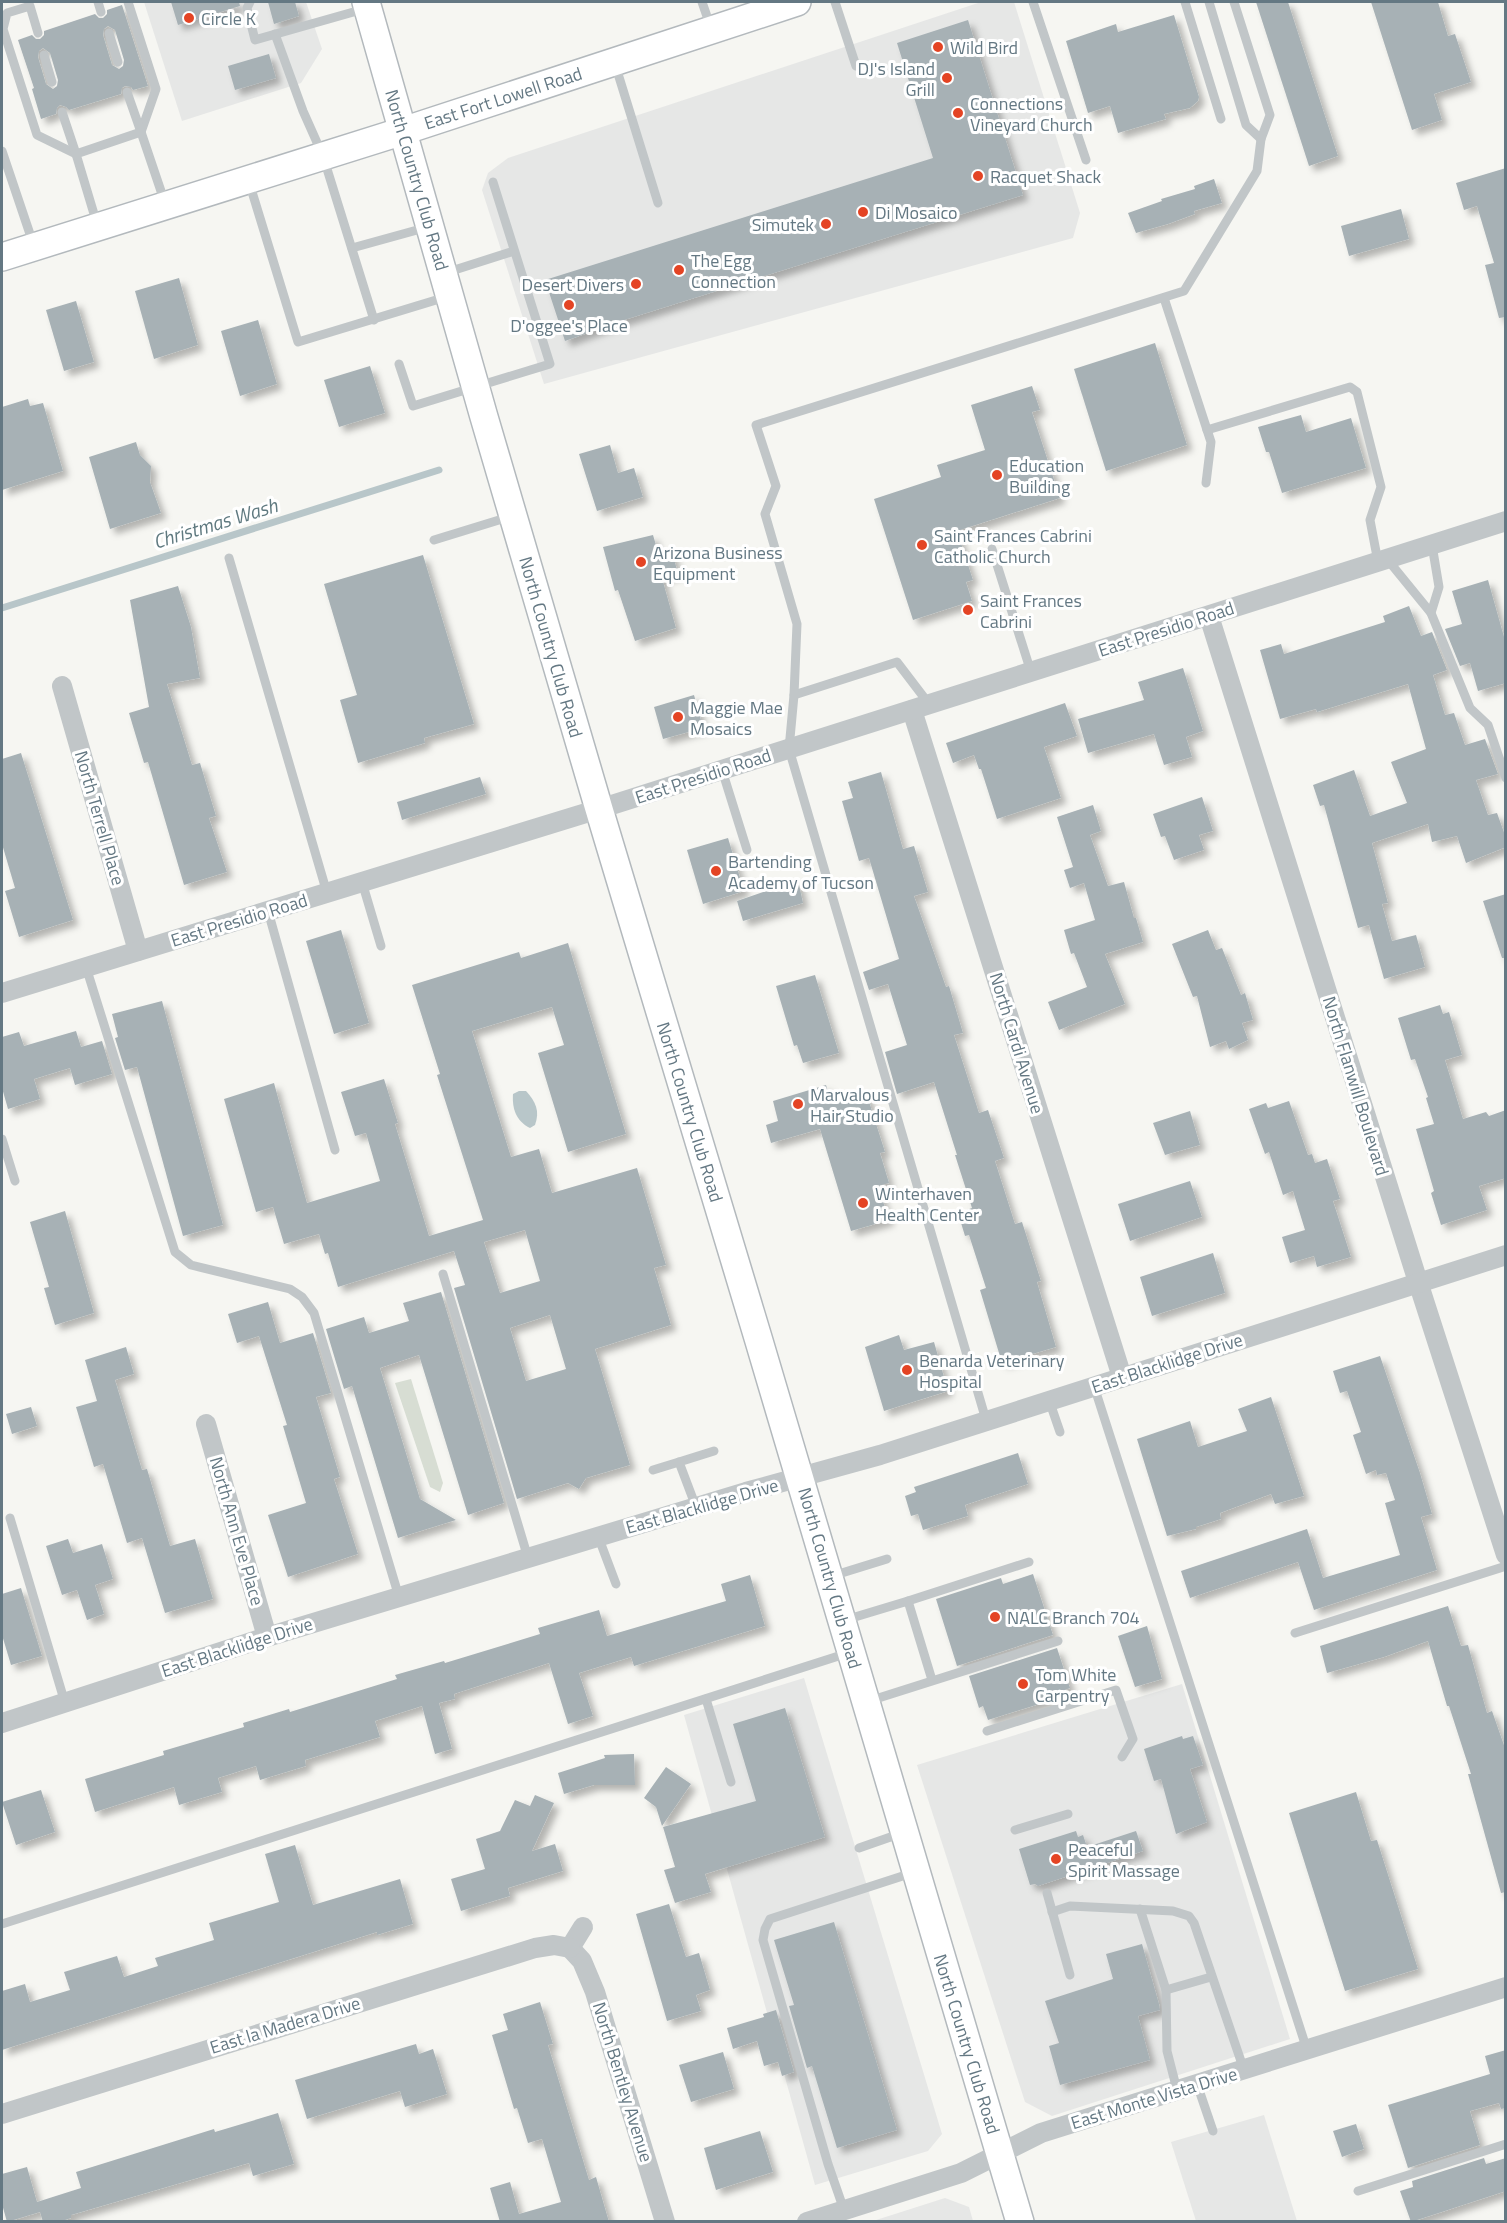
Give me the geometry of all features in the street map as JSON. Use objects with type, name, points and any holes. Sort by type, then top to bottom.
[{"type":"main road","name":"East Fort Lowell Road","points":[[2,257],[403,131],[797,2]]},
{"type":"main road","name":"North Country Club Road","points":[[367,5],[599,809],[830,1577],[1020,2222]]},
{"type":"street","name":"East Presidio Road","points":[[2,993],[599,809],[1506,521]]},
{"type":"street","name":"North Flanwill Boulevard","points":[[1209,616],[1506,1555]]},
{"type":"street","name":"North Terrell Place","points":[[62,686],[138,951]]},
{"type":"street","name":"North Cardi Avenue","points":[[921,707],[1122,1377]]},
{"type":"street","name":"East Blacklidge Drive","points":[[2,1723],[267,1637],[986,1420],[1506,1254]]},
{"type":"street","name":"North Ann Eve Place","points":[[206,1424],[267,1637]]},
{"type":"street","points":[[570,1948],[583,1927]]},
{"type":"street","name":"East la Madera Drive","points":[[2,2114],[535,1948],[555,1946],[570,1948]]},
{"type":"street","name":"North Bentley Avenue","points":[[570,1948],[582,1961],[592,1982],[665,2222]]},
{"type":"street","name":"East Monte Vista Drive","points":[[807,2222],[961,2173],[1041,2133],[1506,1987]]},
{"type":"lane","points":[[41,2],[7,13],[3,29],[37,135],[76,154],[141,132]]},
{"type":"lane","points":[[98,2],[102,12]]},
{"type":"lane","points":[[128,2],[156,89],[141,132]]},
{"type":"lane","points":[[250,2],[247,8],[255,40],[367,5]]},
{"type":"lane","points":[[702,2],[711,30]]},
{"type":"lane","points":[[835,2],[856,66]]},
{"type":"lane","points":[[1033,2],[1086,160]]},
{"type":"lane","points":[[1185,2],[1221,118]]},
{"type":"lane","points":[[1209,2],[1246,125],[1261,139]]},
{"type":"lane","points":[[986,1420],[789,749],[794,695],[796,624],[765,514],[776,486],[756,424],[1184,291],[1257,171],[1261,139],[1270,115],[1234,2]]},
{"type":"lane","points":[[30,6],[38,33]]},
{"type":"lane","points":[[109,33],[118,62]]},
{"type":"lane","points":[[275,34],[303,111],[323,156],[374,320]]},
{"type":"lane","points":[[44,55],[52,82]]},
{"type":"lane","points":[[614,62],[658,204]]},
{"type":"lane","points":[[127,92],[166,205]]},
{"type":"lane","points":[[62,112],[98,226]]},
{"type":"lane","points":[[2,152],[34,247]]},
{"type":"lane","points":[[248,179],[298,342],[374,320],[514,251]]},
{"type":"lane","points":[[399,364],[413,406],[550,364],[493,182]]},
{"type":"lane","points":[[352,248],[430,226]]},
{"type":"lane","points":[[1164,298],[1211,442],[1206,483]]},
{"type":"lane","points":[[1207,430],[1350,387],[1357,392],[1381,487],[1370,520],[1382,561],[1431,613],[1470,708],[1488,725],[1506,778]]},
{"type":"lane","points":[[434,540],[513,516]]},
{"type":"lane","points":[[1431,613],[1439,587],[1432,545]]},
{"type":"lane","points":[[992,549],[1031,672]]},
{"type":"lane","points":[[229,558],[327,893]]},
{"type":"lane","points":[[794,695],[897,662],[921,707]]},
{"type":"lane","points":[[722,770],[747,850]]},
{"type":"lane","points":[[362,882],[381,946]]},
{"type":"lane","points":[[268,911],[335,1150]]},
{"type":"lane","points":[[86,967],[175,1252],[191,1265],[290,1289],[302,1297],[314,1313],[399,1597]]},
{"type":"lane","points":[[2,1139],[15,1181]]},
{"type":"lane","points":[[443,1274],[528,1558]]},
{"type":"lane","points":[[1094,1386],[1306,2050]]},
{"type":"lane","points":[[1049,1400],[1060,1432]]},
{"type":"lane","points":[[654,1470],[714,1451]]},
{"type":"lane","points":[[679,1462],[696,1507]]},
{"type":"lane","points":[[10,1518],[65,1703]]},
{"type":"lane","points":[[598,1536],[616,1584]]},
{"type":"lane","points":[[830,1577],[887,1559]]},
{"type":"lane","points":[[842,1621],[1029,1562]]},
{"type":"lane","points":[[1295,1633],[1506,1566]]},
{"type":"lane","points":[[908,1601],[932,1680]]},
{"type":"lane","points":[[866,1702],[1058,1641]]},
{"type":"lane","points":[[2,1924],[852,1652]]},
{"type":"lane","points":[[987,1731],[1116,1690],[1132,1739],[1122,1757]]},
{"type":"lane","points":[[706,1699],[731,1782]]},
{"type":"lane","points":[[1015,1830],[1068,1814]]},
{"type":"lane","points":[[859,1848],[905,1832]]},
{"type":"lane","points":[[844,2210],[771,1970],[763,1940],[765,1929],[770,1919],[916,1872]]},
{"type":"lane","points":[[1047,1893],[1070,1975]]},
{"type":"lane","points":[[1052,1912],[1070,1906],[1173,1911],[1189,1916],[1194,1923],[1244,2070]]},
{"type":"lane","points":[[1140,1909],[1166,1990],[1167,2051],[1177,2090]]},
{"type":"lane","points":[[1166,1990],[1211,1977]]},
{"type":"lane","points":[[1197,2084],[1213,2131]]},
{"type":"lane","points":[[1358,2191],[1506,2144]]},
{"type":"shaded area","points":[[144,2],[306,2],[322,49],[301,83],[182,121]]},
{"type":"shaded area","points":[[981,2],[1014,2],[1080,213],[1073,238],[544,384],[482,190],[488,173],[508,158]]},
{"type":"shaded area","points":[[526,1091],[536,1107],[535,1125],[530,1128],[521,1122],[514,1110],[513,1094]]},
{"type":"shaded area","points":[[411,1379],[443,1483],[440,1492],[430,1487],[395,1383]]},
{"type":"shaded area","points":[[804,1678],[942,2134],[928,2151],[815,2185],[684,1715]]},
{"type":"shaded area","points":[[1182,1684],[1290,2039],[1052,2116],[1025,2102],[917,1765]]},
{"type":"shaded area","points":[[1264,2115],[1297,2221],[1196,2221],[1171,2142]]},
{"type":"shaded area","points":[[945,2198],[969,2207],[973,2221],[873,2221]]},
{"type":"building","name":"Circle K","points":[[171,2],[239,2],[240,6],[178,25]]},
{"type":"building","name":"Circle K","points":[[268,2],[295,2],[299,16],[274,24]]},
{"type":"building","points":[[1256,2],[1288,2],[1338,156],[1309,166]]},
{"type":"building","points":[[1371,2],[1438,2],[1448,36],[1455,34],[1471,82],[1434,94],[1442,120],[1412,130]]},
{"type":"building","points":[[122,5],[148,86],[133,90],[125,86],[121,94],[69,110],[60,105],[56,114],[41,119],[32,89],[34,88],[18,40],[32,35],[40,39],[44,31],[95,14],[103,18],[107,10]],"holes":[[[108,26],[115,30],[124,60],[123,66],[119,69],[112,65],[103,35],[104,29]],[[43,48],[50,53],[58,80],[57,86],[53,89],[46,84],[38,57],[39,51]]]},
{"type":"building","points":[[1174,15],[1199,97],[1198,101],[1190,108],[1164,114],[1166,119],[1118,133],[1110,106],[1088,113],[1066,41],[1116,24],[1118,32]]},
{"type":"building","points":[[968,20],[1023,195],[624,320],[565,341],[545,280],[933,158],[897,43]]},
{"type":"building","name":"Circle K","points":[[269,54],[276,78],[235,90],[228,66]]},
{"type":"building","points":[[1506,168],[1506,317],[1499,318],[1485,265],[1494,263],[1477,206],[1464,210],[1456,183]]},
{"type":"building","points":[[1214,179],[1222,203],[1194,211],[1195,214],[1168,224],[1136,233],[1128,213],[1162,201],[1161,199],[1195,189],[1194,186]]},
{"type":"building","points":[[1401,209],[1409,239],[1349,256],[1341,226]]},
{"type":"building","points":[[179,278],[198,345],[154,359],[135,291]]},
{"type":"building","points":[[76,301],[94,362],[64,371],[46,310]]},
{"type":"building","points":[[258,320],[277,384],[240,396],[221,331]]},
{"type":"building","points":[[1155,343],[1187,445],[1106,471],[1074,369]]},
{"type":"building","points":[[370,366],[385,413],[339,427],[324,380]]},
{"type":"building","points":[[1032,386],[1040,410],[1032,412],[1060,498],[957,531],[973,580],[966,582],[972,601],[913,620],[874,499],[941,477],[937,465],[985,450],[971,405]]},
{"type":"building","points":[[28,399],[30,406],[43,403],[63,471],[2,490],[2,407]]},
{"type":"building","points":[[1301,415],[1306,432],[1351,418],[1366,468],[1282,493],[1258,427]]},
{"type":"building","points":[[136,442],[140,455],[151,466],[150,482],[161,513],[110,529],[89,457]]},
{"type":"building","points":[[610,445],[618,473],[634,468],[643,497],[597,511],[579,454]]},
{"type":"building","points":[[653,535],[658,552],[671,549],[678,573],[662,578],[676,628],[635,641],[618,590],[615,591],[603,547]]},
{"type":"building","points":[[423,555],[474,724],[424,738],[425,743],[358,763],[340,700],[357,695],[324,584]]},
{"type":"building","points":[[1488,580],[1506,644],[1506,683],[1478,691],[1470,663],[1460,666],[1445,629],[1462,624],[1452,591]]},
{"type":"building","points":[[178,586],[191,627],[200,678],[167,684],[192,765],[200,763],[216,816],[209,818],[227,872],[184,885],[148,762],[144,763],[129,713],[149,707],[130,600]]},
{"type":"building","points":[[1409,606],[1421,636],[1432,632],[1447,670],[1433,675],[1445,715],[1454,713],[1465,745],[1485,739],[1498,774],[1476,780],[1488,815],[1497,813],[1506,838],[1506,847],[1466,863],[1457,836],[1432,842],[1428,824],[1372,843],[1388,903],[1382,904],[1392,941],[1416,935],[1425,967],[1384,979],[1369,925],[1358,928],[1324,805],[1320,806],[1313,785],[1354,770],[1370,816],[1407,803],[1391,762],[1426,749],[1408,684],[1317,712],[1316,709],[1280,719],[1260,650],[1281,644],[1284,654],[1385,622],[1383,616]]},
{"type":"building","points":[[1183,668],[1203,731],[1186,737],[1192,757],[1164,765],[1154,734],[1088,753],[1078,719],[1144,700],[1138,682]]},
{"type":"building","name":"Maggie Mae Mosaics","points":[[694,695],[703,728],[663,739],[654,707]]},
{"type":"building","points":[[1065,703],[1077,736],[1044,747],[1061,798],[997,819],[981,769],[974,755],[953,763],[946,743]]},
{"type":"building","points":[[21,753],[73,920],[19,937],[5,891],[15,888],[2,844],[2,759]]},
{"type":"building","points":[[881,772],[903,849],[914,846],[928,892],[914,896],[946,987],[949,986],[963,1033],[954,1035],[979,1113],[988,1110],[1004,1158],[995,1161],[1015,1224],[1022,1222],[1041,1281],[1037,1282],[1056,1347],[1002,1363],[980,1290],[986,1288],[969,1235],[965,1236],[958,1213],[972,1208],[934,1082],[897,1094],[885,1052],[907,1045],[888,984],[869,990],[863,972],[899,959],[869,858],[859,861],[842,801],[853,798],[848,782]]},
{"type":"building","points":[[480,777],[486,794],[402,820],[397,802]]},
{"type":"building","points":[[1202,797],[1213,831],[1199,835],[1204,850],[1174,860],[1165,836],[1161,837],[1153,814]]},
{"type":"building","points":[[1093,805],[1101,831],[1090,835],[1108,886],[1124,882],[1143,942],[1105,954],[1125,1004],[1059,1030],[1048,1002],[1087,987],[1074,953],[1071,954],[1064,930],[1095,920],[1084,883],[1070,888],[1064,870],[1073,867],[1057,817]]},
{"type":"building","name":"Bartending Academy of Tucson","points":[[728,838],[744,891],[703,904],[687,850]]},
{"type":"building","points":[[798,880],[803,903],[743,921],[737,901]]},
{"type":"building","points":[[1506,894],[1506,958],[1502,958],[1483,901]]},
{"type":"building","points":[[341,930],[369,1023],[334,1034],[306,941]]},
{"type":"building","points":[[1208,930],[1216,950],[1222,948],[1241,995],[1245,993],[1253,1020],[1242,1023],[1248,1040],[1229,1049],[1226,1041],[1210,1047],[1197,996],[1193,997],[1172,944]]},
{"type":"building","points":[[568,943],[626,1134],[568,1152],[538,1053],[564,1045],[552,1007],[472,1031],[511,1157],[539,1149],[552,1193],[637,1168],[666,1265],[654,1268],[671,1325],[595,1349],[630,1465],[586,1478],[579,1489],[568,1483],[517,1499],[454,1288],[465,1285],[454,1251],[338,1287],[328,1253],[325,1254],[319,1234],[284,1244],[273,1207],[256,1212],[224,1099],[274,1083],[307,1203],[380,1181],[366,1133],[355,1136],[341,1092],[384,1079],[398,1123],[395,1124],[429,1236],[483,1220],[437,1075],[440,1074],[412,985],[519,952],[521,958]],"holes":[[[525,1230],[540,1281],[500,1293],[484,1242]],[[550,1315],[566,1369],[526,1381],[510,1328]]]},
{"type":"building","points":[[815,975],[839,1053],[803,1063],[797,1045],[794,1046],[776,986]]},
{"type":"building","points":[[162,1001],[223,1225],[183,1236],[137,1067],[125,1070],[115,1038],[118,1037],[112,1014]]},
{"type":"building","points":[[1440,1005],[1443,1014],[1449,1012],[1462,1055],[1445,1060],[1463,1119],[1486,1112],[1489,1116],[1506,1110],[1506,1178],[1479,1186],[1487,1210],[1441,1225],[1416,1129],[1434,1124],[1426,1098],[1428,1097],[1415,1059],[1411,1060],[1398,1018]]},
{"type":"building","points":[[76,1031],[81,1047],[102,1041],[112,1074],[75,1085],[70,1068],[34,1079],[40,1099],[8,1109],[2,1088],[2,1037],[19,1032],[24,1046]]},
{"type":"building","points":[[826,1085],[832,1104],[866,1092],[885,1152],[880,1153],[889,1183],[878,1186],[889,1220],[851,1231],[820,1129],[771,1143],[766,1125],[778,1121],[773,1101]]},
{"type":"building","points":[[1289,1101],[1308,1155],[1312,1154],[1315,1163],[1327,1159],[1340,1199],[1333,1201],[1351,1257],[1317,1267],[1314,1256],[1290,1263],[1282,1237],[1305,1230],[1293,1191],[1283,1195],[1269,1152],[1265,1154],[1249,1109],[1266,1103],[1268,1108]]},
{"type":"building","points":[[1190,1111],[1200,1145],[1165,1155],[1153,1123]]},
{"type":"building","points":[[1190,1181],[1202,1217],[1130,1241],[1118,1204]]},
{"type":"building","points":[[65,1211],[94,1313],[55,1325],[44,1288],[49,1287],[30,1222]]},
{"type":"building","points":[[1213,1253],[1225,1293],[1152,1316],[1140,1277]]},
{"type":"building","points":[[441,1292],[504,1503],[468,1515],[419,1355],[380,1368],[420,1499],[456,1520],[398,1538],[352,1386],[344,1389],[326,1329],[364,1317],[369,1333],[409,1321],[403,1303]]},
{"type":"building","points":[[268,1302],[280,1343],[313,1333],[331,1393],[316,1397],[340,1477],[334,1479],[358,1554],[288,1577],[268,1515],[306,1503],[283,1426],[287,1425],[259,1336],[237,1343],[228,1314]]},
{"type":"building","name":"Benarda Veterinary Hospital","points":[[899,1335],[904,1350],[934,1342],[948,1391],[884,1411],[865,1347]]},
{"type":"building","points":[[126,1347],[134,1374],[115,1380],[142,1470],[147,1469],[170,1546],[195,1539],[213,1599],[165,1613],[142,1538],[127,1543],[103,1464],[94,1467],[76,1407],[97,1401],[85,1360]]},
{"type":"building","points":[[1380,1356],[1432,1514],[1421,1517],[1437,1570],[1314,1610],[1298,1562],[1190,1598],[1181,1571],[1307,1529],[1323,1578],[1400,1555],[1385,1503],[1395,1500],[1386,1473],[1377,1475],[1376,1470],[1366,1474],[1353,1435],[1361,1432],[1347,1391],[1340,1393],[1333,1371]]},
{"type":"building","points":[[1271,1397],[1304,1496],[1275,1504],[1271,1494],[1220,1513],[1221,1519],[1196,1527],[1196,1529],[1167,1536],[1137,1439],[1190,1421],[1198,1447],[1247,1431],[1238,1409]]},
{"type":"building","points":[[31,1407],[37,1426],[12,1434],[6,1414]]},
{"type":"building","points":[[1018,1453],[1028,1484],[965,1505],[968,1516],[923,1530],[918,1514],[911,1516],[905,1496],[916,1492],[914,1487]]},
{"type":"building","points":[[68,1539],[73,1553],[102,1544],[113,1579],[95,1585],[104,1614],[87,1620],[77,1590],[62,1595],[46,1546]]},
{"type":"building","name":"NALC Branch 704","points":[[1033,1574],[1053,1635],[957,1666],[936,1599],[1001,1578],[1003,1584]]},
{"type":"building","points":[[750,1575],[765,1626],[634,1666],[631,1657],[579,1673],[593,1716],[568,1724],[549,1663],[454,1694],[455,1699],[439,1703],[452,1749],[435,1754],[422,1706],[375,1721],[380,1737],[305,1760],[306,1766],[260,1780],[256,1766],[218,1778],[222,1792],[179,1805],[174,1787],[95,1812],[85,1779],[164,1755],[163,1751],[244,1727],[243,1723],[289,1709],[290,1712],[397,1679],[395,1675],[444,1661],[445,1663],[540,1634],[538,1628],[599,1610],[607,1636],[726,1601],[721,1584]]},
{"type":"building","points":[[21,1588],[42,1656],[11,1665],[2,1635],[2,1594]]},
{"type":"building","points":[[1448,1606],[1461,1646],[1468,1645],[1487,1713],[1492,1711],[1506,1751],[1506,1892],[1501,1893],[1468,1774],[1471,1774],[1449,1706],[1447,1706],[1428,1641],[1384,1657],[1327,1673],[1320,1646]]},
{"type":"building","points":[[1147,1626],[1162,1679],[1135,1687],[1118,1636]]},
{"type":"building","name":"Tom White Carpentry","points":[[1057,1648],[1070,1688],[1051,1695],[1052,1700],[988,1720],[983,1706],[979,1708],[969,1676]]},
{"type":"building","points":[[785,1708],[825,1837],[705,1874],[711,1892],[675,1903],[664,1870],[675,1867],[663,1827],[756,1801],[733,1724]]},
{"type":"building","points":[[1182,1736],[1183,1739],[1193,1736],[1203,1765],[1190,1769],[1207,1822],[1176,1834],[1161,1779],[1154,1781],[1144,1749]]},
{"type":"building","points":[[634,1754],[635,1785],[594,1785],[564,1794],[558,1773],[605,1758],[604,1755]]},
{"type":"building","points":[[666,1767],[691,1784],[662,1826],[656,1807],[644,1798]]},
{"type":"building","points":[[41,1790],[55,1832],[16,1845],[2,1802]]},
{"type":"building","points":[[1356,1792],[1371,1841],[1377,1840],[1418,1969],[1345,1991],[1289,1813]]},
{"type":"building","points":[[535,1795],[554,1803],[532,1851],[555,1844],[563,1871],[508,1888],[510,1896],[461,1911],[451,1879],[485,1869],[476,1839],[500,1831],[515,1800],[530,1806]]},
{"type":"building","name":"Peaceful Spirit Massage","points":[[1076,1831],[1078,1837],[1083,1835],[1087,1847],[1136,1831],[1143,1851],[1038,1886],[1030,1885],[1019,1849]]},
{"type":"building","points":[[295,1845],[313,1905],[400,1879],[413,1924],[377,1935],[377,1932],[2,2050],[2,1991],[25,1984],[30,2002],[70,1990],[64,1972],[117,1956],[124,1977],[158,1966],[155,1958],[214,1940],[209,1923],[279,1902],[265,1854]]},
{"type":"building","points":[[669,1904],[686,1957],[699,1953],[710,1990],[696,1995],[701,2011],[667,2021],[636,1914]]},
{"type":"building","points":[[834,1922],[897,2130],[837,2148],[812,2066],[807,2068],[789,2006],[794,2005],[774,1940]]},
{"type":"building","points":[[1142,1944],[1160,2010],[1138,2016],[1150,2060],[1060,2085],[1049,2046],[1059,2043],[1045,2001],[1113,1979],[1106,1954]]},
{"type":"building","points":[[540,2002],[553,2044],[548,2045],[589,2180],[596,2177],[609,2222],[500,2222],[490,2188],[510,2182],[519,2214],[561,2202],[542,2139],[528,2143],[517,2108],[514,2109],[492,2035],[508,2030],[503,2014]]},
{"type":"building","points":[[776,2010],[794,2072],[782,2076],[778,2062],[764,2066],[757,2041],[733,2049],[727,2028],[764,2017],[763,2014]]},
{"type":"building","points":[[416,2044],[419,2054],[433,2049],[447,2094],[405,2107],[400,2091],[307,2119],[295,2080]]},
{"type":"building","points":[[1506,2050],[1506,2108],[1501,2109],[1499,2103],[1470,2111],[1480,2145],[1408,2168],[1388,2105],[1490,2074],[1485,2056]]},
{"type":"building","points":[[723,2052],[734,2089],[691,2102],[679,2065]]},
{"type":"building","points":[[278,2113],[294,2164],[253,2176],[249,2163],[71,2215],[71,2218],[59,2222],[43,2222],[40,2212],[7,2222],[2,2204],[2,2174],[27,2167],[37,2202],[81,2188],[76,2172],[214,2129],[215,2132]]},
{"type":"building","points":[[1356,2124],[1364,2149],[1342,2157],[1333,2131]]},
{"type":"building","points":[[760,2131],[773,2172],[716,2190],[704,2148]]},
{"type":"building","points":[[1484,2158],[1486,2164],[1506,2158],[1506,2191],[1411,2222],[1400,2191],[1413,2187],[1412,2181]]},
{"type":"waterway","name":"Christmas Wash","points":[[2,608],[439,470]]},
{"type":"place","name":"Circle K","points":[[189,18]]},
{"type":"place","name":"Wild Bird","points":[[938,47]]},
{"type":"place","name":"DJ's Island Grill","points":[[947,78]]},
{"type":"place","name":"Connections Vineyard Church","points":[[958,113]]},
{"type":"place","name":"Racquet Shack","points":[[978,176]]},
{"type":"place","name":"Di Mosaico","points":[[863,212]]},
{"type":"place","name":"Simutek","points":[[826,224]]},
{"type":"place","name":"The Egg Connection","points":[[679,270]]},
{"type":"place","name":"Desert Divers","points":[[636,284]]},
{"type":"place","name":"D'oggee's Place","points":[[569,305]]},
{"type":"place","name":"Education Building","points":[[997,475]]},
{"type":"place","name":"Saint Frances Cabrini Catholic Church","points":[[922,545]]},
{"type":"place","name":"Arizona Business Equipment","points":[[641,562]]},
{"type":"place","name":"Saint Frances Cabrini","points":[[968,610]]},
{"type":"place","name":"Maggie Mae Mosaics","points":[[678,717]]},
{"type":"place","name":"Bartending Academy of Tucson","points":[[716,871]]},
{"type":"place","name":"Marvalous Hair Studio","points":[[798,1104]]},
{"type":"place","name":"Winterhaven Health Center","points":[[863,1203]]},
{"type":"place","name":"Benarda Veterinary Hospital","points":[[907,1370]]},
{"type":"place","name":"NALC Branch 704","points":[[995,1617]]},
{"type":"place","name":"Tom White Carpentry","points":[[1023,1684]]},
{"type":"place","name":"Peaceful Spirit Massage","points":[[1056,1859]]}]
